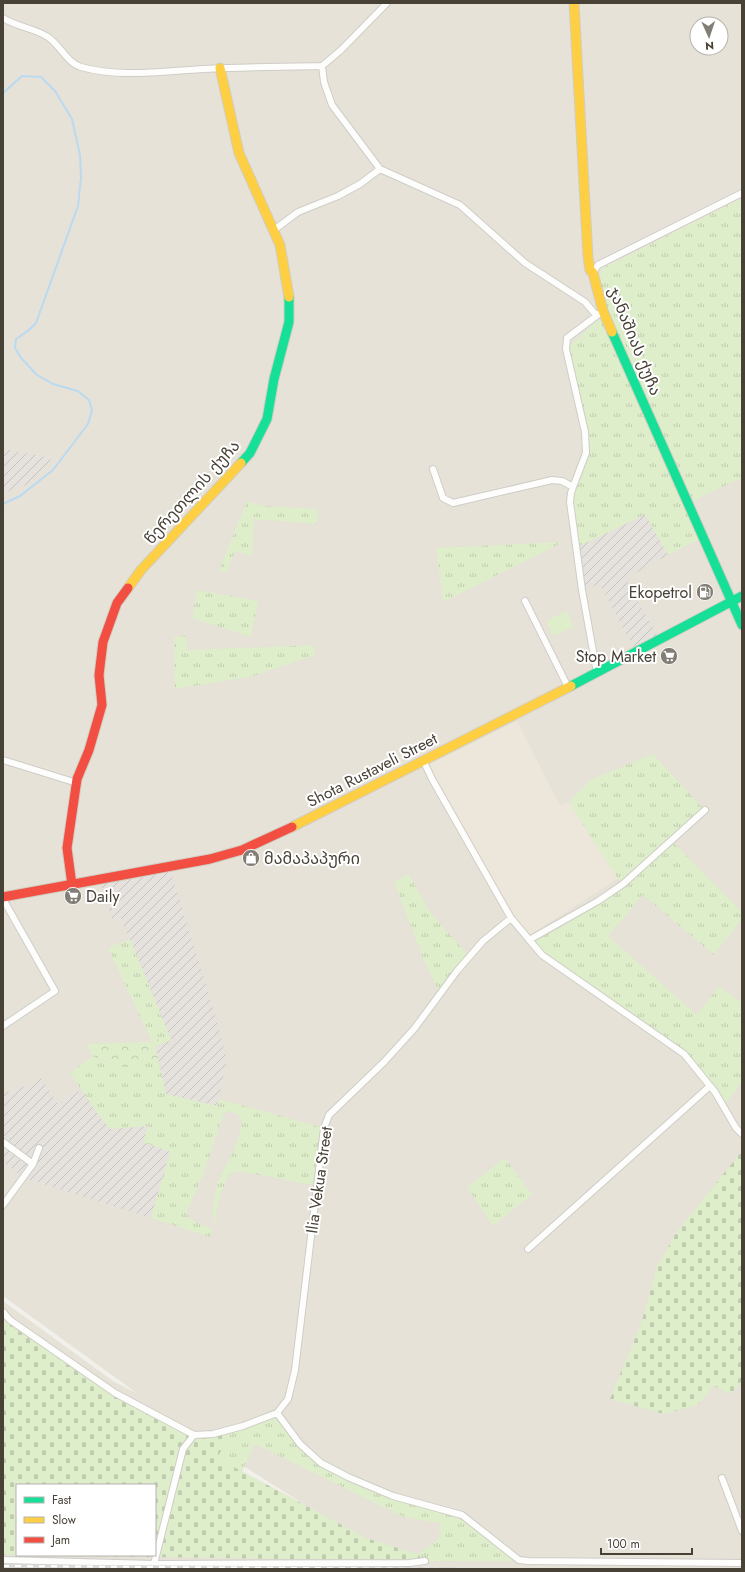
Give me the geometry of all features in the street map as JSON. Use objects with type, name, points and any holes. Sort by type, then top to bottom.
[{"type":"street","points":[[3,18],[48,37],[60,47],[72,63],[79,67],[128,73],[220,68],[322,66],[341,50],[387,3]]},
{"type":"street","name":"ჯანაშიას ქუჩა","points":[[574,3],[588,257],[590,270],[593,273],[600,313],[742,625]]},
{"type":"street","points":[[322,66],[324,82],[332,105],[380,169],[460,205],[525,263],[600,313],[567,338],[566,349],[587,447],[586,453],[572,486],[570,502],[582,590],[597,673]]},
{"type":"street","name":"წერეთლის ქუჩა","points":[[72,885],[67,848],[77,783],[89,750],[102,705],[99,675],[104,642],[117,604],[141,570],[250,453],[267,419],[274,379],[289,322],[289,297],[280,245],[239,153],[220,68]]},
{"type":"street","points":[[274,230],[298,212],[338,196],[360,184],[380,169]]},
{"type":"street","points":[[593,273],[598,265],[742,193]]},
{"type":"street","points":[[433,470],[443,498],[453,503],[552,480],[562,481],[572,486]]},
{"type":"street","name":"Shota Rustaveli Street","points":[[3,898],[210,859],[242,850],[272,837],[597,673],[742,596]]},
{"type":"street","points":[[525,601],[568,687]]},
{"type":"street","points":[[3,760],[77,783]]},
{"type":"street","points":[[423,760],[432,779],[511,918],[529,940],[542,955],[684,1054],[710,1086],[736,1128],[742,1134]]},
{"type":"street","points":[[529,940],[598,901],[623,884],[705,810]]},
{"type":"street","points":[[3,898],[55,991],[3,1026]]},
{"type":"street","name":"Ilia Vekua Street","points":[[277,1413],[288,1399],[295,1370],[324,1128],[329,1115],[384,1062],[414,1029],[457,971],[483,941],[511,918]]},
{"type":"street","points":[[528,1249],[710,1086]]},
{"type":"street","points":[[3,1142],[33,1164]]},
{"type":"street","points":[[3,1205],[33,1164],[39,1148]]},
{"type":"street","points":[[3,1312],[10,1320],[115,1393],[194,1435],[213,1434],[243,1426],[277,1413],[300,1444],[321,1463],[348,1477],[393,1496],[462,1514],[519,1560],[742,1563]]},
{"type":"street","points":[[154,1564],[183,1449],[194,1435]]},
{"type":"street","points":[[722,1478],[742,1531]]},
{"type":"street","points":[[3,1560],[154,1564],[409,1563],[425,1560]]},
{"type":"shaded area","points":[[3,3],[742,3],[742,1569],[3,1569],[3,1301],[113,1381],[138,1394],[3,1296]],"holes":[[[221,1452],[307,1506],[217,1458]]]},
{"type":"shaded area","points":[[3,449],[51,458],[49,464],[26,485],[3,493]]},
{"type":"shaded area","points":[[645,514],[668,555],[625,579],[657,635],[633,647],[600,584],[582,590],[577,547]]},
{"type":"shaded area","points":[[517,721],[560,806],[569,802],[618,878],[530,935],[513,917],[436,780],[429,764]]},
{"type":"shaded area","points":[[169,867],[208,991],[227,1059],[217,1106],[166,1094],[155,1047],[171,1040],[121,918],[113,921],[99,880]]},
{"type":"shaded area","points":[[41,1078],[58,1104],[81,1090],[110,1129],[149,1126],[170,1152],[151,1218],[24,1178],[3,1162],[3,1095],[22,1083],[24,1088]]},
{"type":"green space","points":[[742,198],[742,478],[688,503],[703,537],[668,555],[645,515],[577,547],[570,502],[586,453],[566,349],[606,313],[599,276],[603,268]]},
{"type":"green space","points":[[247,501],[263,506],[318,509],[317,524],[254,519],[253,556],[235,551],[227,572],[219,570]]},
{"type":"green space","points":[[563,542],[443,602],[436,548]]},
{"type":"green space","points":[[197,590],[258,601],[251,637],[192,618]]},
{"type":"green space","points":[[567,611],[574,627],[553,636],[546,621]]},
{"type":"green space","points":[[186,636],[188,650],[314,645],[315,655],[250,677],[175,689],[174,637]]},
{"type":"green space","points":[[653,754],[705,810],[672,841],[742,912],[742,919],[714,955],[643,895],[608,936],[697,1015],[719,986],[742,1003],[742,1082],[723,1106],[684,1054],[542,955],[529,940],[622,884],[569,802],[592,779]]},
{"type":"green space","points":[[409,874],[429,911],[469,956],[440,994],[423,958],[394,882]]},
{"type":"green space","points":[[130,939],[169,1035],[152,1042],[108,948]]},
{"type":"green space","points":[[169,1035],[171,1040],[155,1047],[158,1058],[142,1060],[134,1064],[119,1067],[93,1056],[86,1044],[152,1042]]},
{"type":"green space","points":[[93,1056],[104,1062],[134,1064],[142,1060],[158,1058],[166,1094],[217,1106],[219,1099],[324,1128],[318,1186],[238,1171],[230,1175],[224,1185],[214,1224],[212,1212],[217,1184],[234,1149],[240,1133],[242,1120],[238,1114],[228,1111],[224,1114],[203,1175],[187,1211],[188,1217],[212,1229],[210,1237],[151,1218],[170,1152],[143,1142],[148,1126],[110,1129],[97,1113],[70,1073]]},
{"type":"green space","points":[[742,1151],[742,1380],[732,1394],[714,1386],[697,1405],[664,1414],[610,1399],[641,1324],[657,1267],[676,1233]]},
{"type":"green space","points":[[505,1158],[532,1194],[493,1226],[467,1187]]},
{"type":"green space","points":[[3,1310],[10,1320],[115,1393],[194,1435],[234,1428],[217,1458],[366,1538],[417,1554],[425,1561],[73,1556],[156,1556],[156,1484],[16,1484],[16,1555],[3,1555]]},
{"type":"green space","points":[[277,1413],[300,1444],[321,1463],[380,1491],[462,1515],[513,1556],[528,1561],[425,1561],[417,1554],[438,1540],[441,1523],[404,1517],[255,1444],[242,1472],[217,1458],[234,1428]]},
{"type":"waterway","points":[[3,93],[22,76],[41,77],[55,91],[72,119],[80,155],[81,177],[78,206],[36,323],[16,339],[15,348],[21,358],[37,375],[53,384],[78,391],[89,400],[92,410],[88,424],[53,470],[20,496],[3,504]]},
{"type":"railway","points":[[3,1566],[455,1569]]},
{"type":"traffic: fast","points":[[241,463],[250,453],[267,419],[274,379],[289,322],[289,297]]},
{"type":"traffic: fast","points":[[612,332],[742,625]]},
{"type":"traffic: fast","points":[[571,686],[742,596]]},
{"type":"traffic: slow","points":[[574,3],[588,257],[590,270],[593,273],[603,311],[612,332]]},
{"type":"traffic: slow","points":[[220,68],[239,153],[280,245],[289,297]]},
{"type":"traffic: slow","points":[[128,588],[141,570],[241,463]]},
{"type":"traffic: slow","points":[[292,827],[571,686]]},
{"type":"traffic: jam","points":[[72,885],[67,848],[77,779],[89,750],[102,705],[99,675],[103,642],[117,603],[128,588]]},
{"type":"traffic: jam","points":[[3,897],[210,859],[242,850],[292,827]]},
{"type":"place","name":"Ekopetrol","points":[[705,592]]},
{"type":"place","name":"Stop Market","points":[[669,656]]},
{"type":"place","name":"მამაპაპური","points":[[251,858]]},
{"type":"place","name":"Daily","points":[[73,896]]}]
